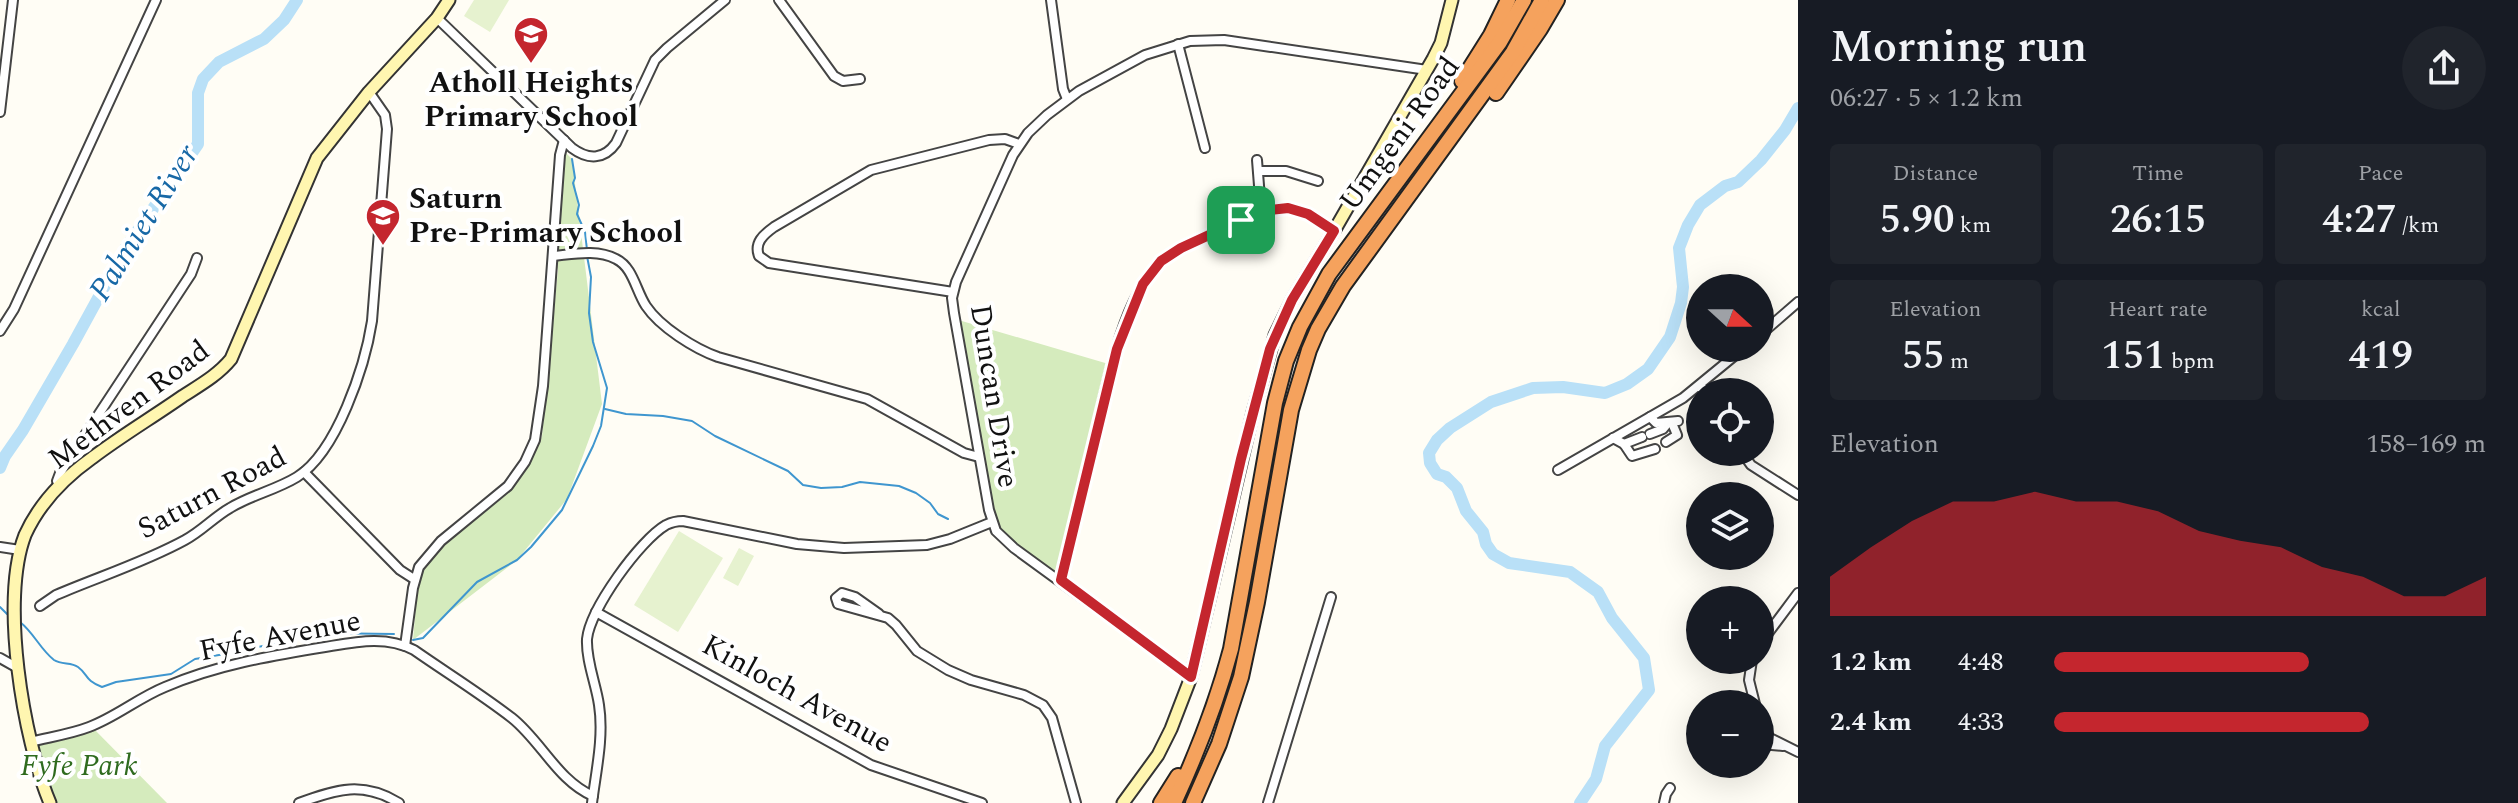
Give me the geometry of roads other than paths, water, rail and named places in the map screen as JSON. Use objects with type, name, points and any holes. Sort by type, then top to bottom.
[{"type":"highway","points":[[1379,209],[1491,35],[1508,0]]},
{"type":"highway","name":"Umgeni Road","points":[[1174,803],[1213,710],[1231,649],[1275,403],[1286,361],[1300,327],[1319,290],[1500,42],[1524,0]]},
{"type":"highway","name":"Umgeni Road","points":[[1193,803],[1219,744],[1241,677],[1291,410],[1309,350],[1343,286],[1513,52],[1542,0]]},
{"type":"highway","points":[[1428,171],[1464,132],[1514,68],[1557,0]]},
{"type":"highway","points":[[1161,803],[1202,739]]},
{"type":"street","points":[[0,112],[13,0]]},
{"type":"street","points":[[0,331],[14,309],[156,0]]},
{"type":"street","name":"Methven Road","points":[[50,803],[30,742],[16,667],[14,595],[20,550],[35,516],[59,485],[93,457],[211,377],[231,359],[317,158],[369,92],[437,18],[449,0]]},
{"type":"street","points":[[437,18],[564,140],[584,155],[598,157],[608,153],[616,143],[655,60],[725,0]]},
{"type":"street","points":[[779,0],[837,79],[860,79]]},
{"type":"street","points":[[1051,0],[1067,99]]},
{"type":"street","points":[[1123,803],[1158,755],[1191,677],[1241,459],[1270,349],[1292,300],[1427,70],[1441,43],[1452,0]]},
{"type":"street","name":"Duncan Drive","points":[[1191,677],[1005,540],[992,522],[955,319],[953,292],[1019,144],[1067,99],[1145,55],[1178,44],[1233,40],[1427,70]]},
{"type":"street","points":[[1178,44],[1205,148]]},
{"type":"street","name":"Saturn Road","points":[[40,606],[56,595],[181,542],[235,505],[304,472],[323,451],[343,414],[370,332],[387,129],[382,109],[369,92]]},
{"type":"street","points":[[953,292],[775,265],[761,260],[757,252],[758,243],[774,227],[871,170],[989,140],[1005,139],[1019,144]]},
{"type":"street","points":[[405,646],[414,579],[419,567],[434,548],[508,486],[533,446],[540,418],[560,155],[564,140]]},
{"type":"street","points":[[1257,160],[1261,211]]},
{"type":"street","points":[[1258,171],[1286,171],[1318,181]]},
{"type":"street","points":[[1061,580],[1117,349],[1143,284],[1155,268],[1172,253],[1261,211],[1295,209],[1334,231]]},
{"type":"street","points":[[553,256],[599,253],[618,260],[626,267],[650,312],[696,347],[718,357],[859,396],[964,453],[979,457]]},
{"type":"street","points":[[59,485],[60,473],[191,274],[197,258]]},
{"type":"street","points":[[1774,323],[1798,302]]},
{"type":"street","points":[[1709,378],[1728,362]]},
{"type":"street","points":[[1558,470],[1686,395]]},
{"type":"street","points":[[1650,417],[1656,423],[1672,422]]},
{"type":"street","points":[[1624,444],[1663,429],[1672,422]]},
{"type":"street","points":[[1666,442],[1677,435],[1672,422]]},
{"type":"street","points":[[1613,438],[1624,444],[1632,456],[1655,449]]},
{"type":"street","points":[[1753,466],[1798,495]]},
{"type":"street","points":[[304,472],[400,570],[414,579]]},
{"type":"street","points":[[593,799],[601,722],[587,643],[589,632],[609,589],[659,530],[672,522],[701,523],[797,544],[844,548],[927,545],[992,522]]},
{"type":"street","points":[[0,547],[20,550]]},
{"type":"street","points":[[840,605],[836,598],[847,593],[896,625],[912,646],[934,663],[971,680],[1029,697],[1043,705],[1052,718],[1076,803]]},
{"type":"street","points":[[1774,625],[1798,593]]},
{"type":"street","points":[[1268,803],[1331,597]]},
{"type":"street","name":"Kinloch Avenue","points":[[596,612],[871,765],[982,803]]},
{"type":"street","name":"Fyfe Avenue","points":[[30,742],[91,727],[157,690],[219,668],[350,642],[386,641],[405,646],[512,718],[567,778],[593,799]]},
{"type":"street","points":[[0,658],[16,667]]},
{"type":"street","points":[[1774,740],[1798,752]]},
{"type":"street","points":[[1774,745],[1784,746]]},
{"type":"street","points":[[1664,803],[1670,788]]},
{"type":"street","points":[[299,803],[346,789],[375,791],[399,803]]},
{"type":"waterway","name":"Palmiet River","points":[[0,468],[125,249],[198,144],[198,93],[203,79],[219,62],[264,39],[284,20],[297,0]]},
{"type":"waterway","points":[[1580,803],[1596,779],[1605,746],[1649,690],[1644,658],[1612,618],[1598,592],[1570,572],[1509,563],[1493,554],[1483,532],[1466,511],[1457,488],[1446,477],[1437,474],[1430,463],[1429,453],[1450,428],[1491,402],[1533,388],[1563,387],[1605,393],[1627,384],[1648,369],[1670,337],[1681,303],[1683,287],[1679,248],[1688,225],[1700,205],[1725,186],[1738,182],[1761,160],[1798,108]]},
{"type":"waterway","points":[[572,159],[573,183],[579,205],[577,214],[585,232],[587,250]]},
{"type":"waterway","points":[[413,640],[423,638],[477,582],[517,560],[531,547],[562,510],[593,446],[601,426],[607,388],[593,342],[589,313],[591,277],[587,256]]},
{"type":"waterway","points":[[605,409],[692,421],[715,436],[788,471],[803,485],[842,487],[860,482],[899,486],[916,493],[930,503],[938,514],[948,519]]},
{"type":"waterway","points":[[0,607],[7,614]]},
{"type":"waterway","points":[[20,622],[54,660],[75,665],[92,682],[102,687],[171,674],[195,659],[318,633],[394,634]]},
{"type":"place","name":"Atholl Heights Primary School","points":[[531,65]]},
{"type":"place","name":"Saturn Pre-Primary School","points":[[383,247]]},
{"type":"park label","name":"Fyfe Park","points":[[79,766]]}]
